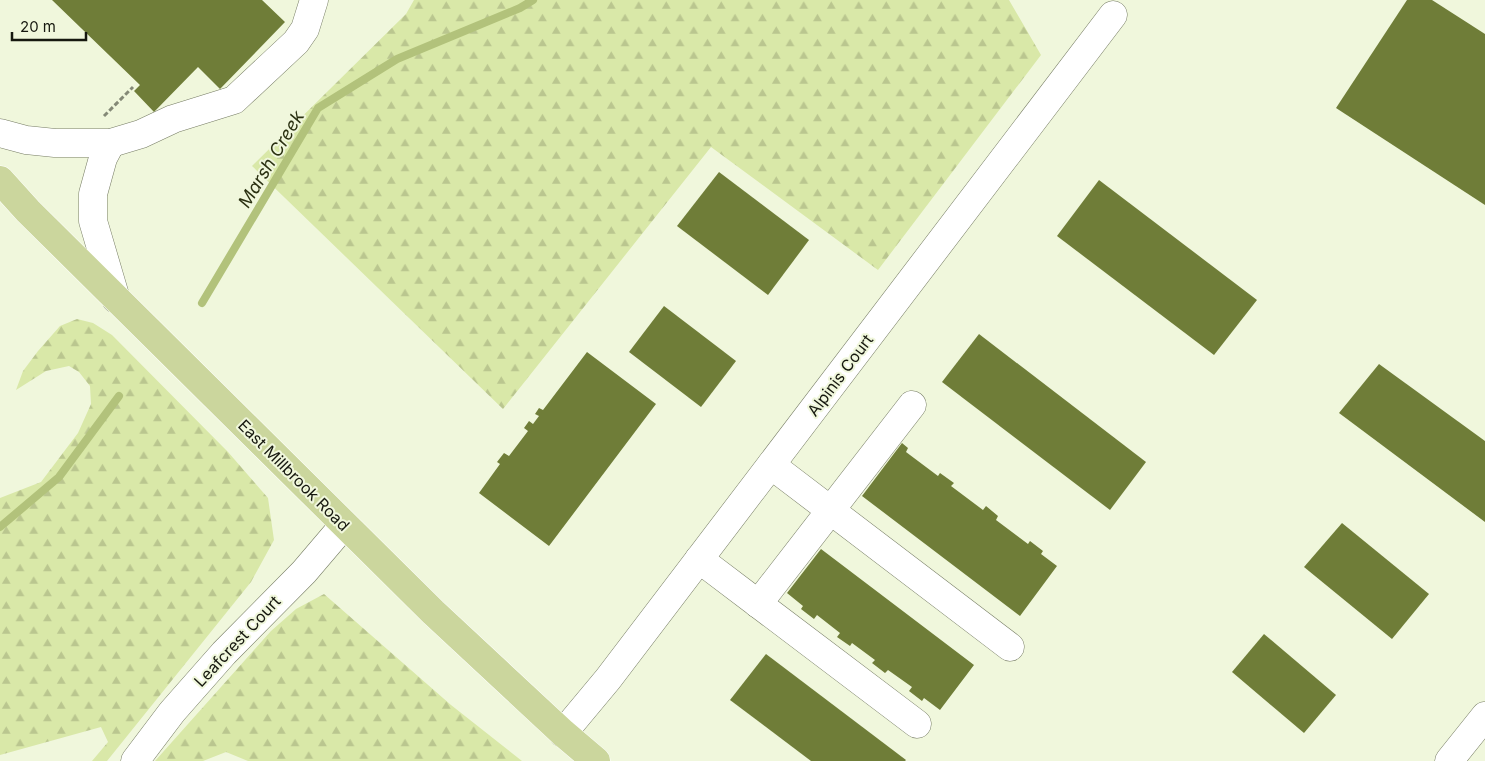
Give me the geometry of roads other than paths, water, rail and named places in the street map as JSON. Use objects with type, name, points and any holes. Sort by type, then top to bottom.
[{"type":"main road","name":"East Millbrook Road","points":[[0,180],[28,211],[432,612],[596,761]]},
{"type":"street","points":[[0,133],[26,140],[55,144],[111,143],[141,134],[173,119],[234,100],[296,42],[305,29],[314,0]]},
{"type":"street","name":"Alpinis Court","points":[[563,733],[608,679],[1114,15]]},
{"type":"street","points":[[111,143],[103,158],[93,194],[93,221],[116,298]]},
{"type":"street","points":[[758,604],[912,405]]},
{"type":"street","points":[[771,465],[1010,647]]},
{"type":"street","name":"Leafcrest Court","points":[[135,761],[172,712],[224,653],[304,572],[344,525]]},
{"type":"street","points":[[699,559],[917,724]]},
{"type":"street","points":[[1449,761],[1485,716]]},
{"type":"waterway","name":"Marsh Creek","points":[[202,303],[318,108],[397,59],[520,8],[533,0]]},
{"type":"waterway","name":"Marsh Creek","points":[[0,527],[59,477],[119,396]]}]
